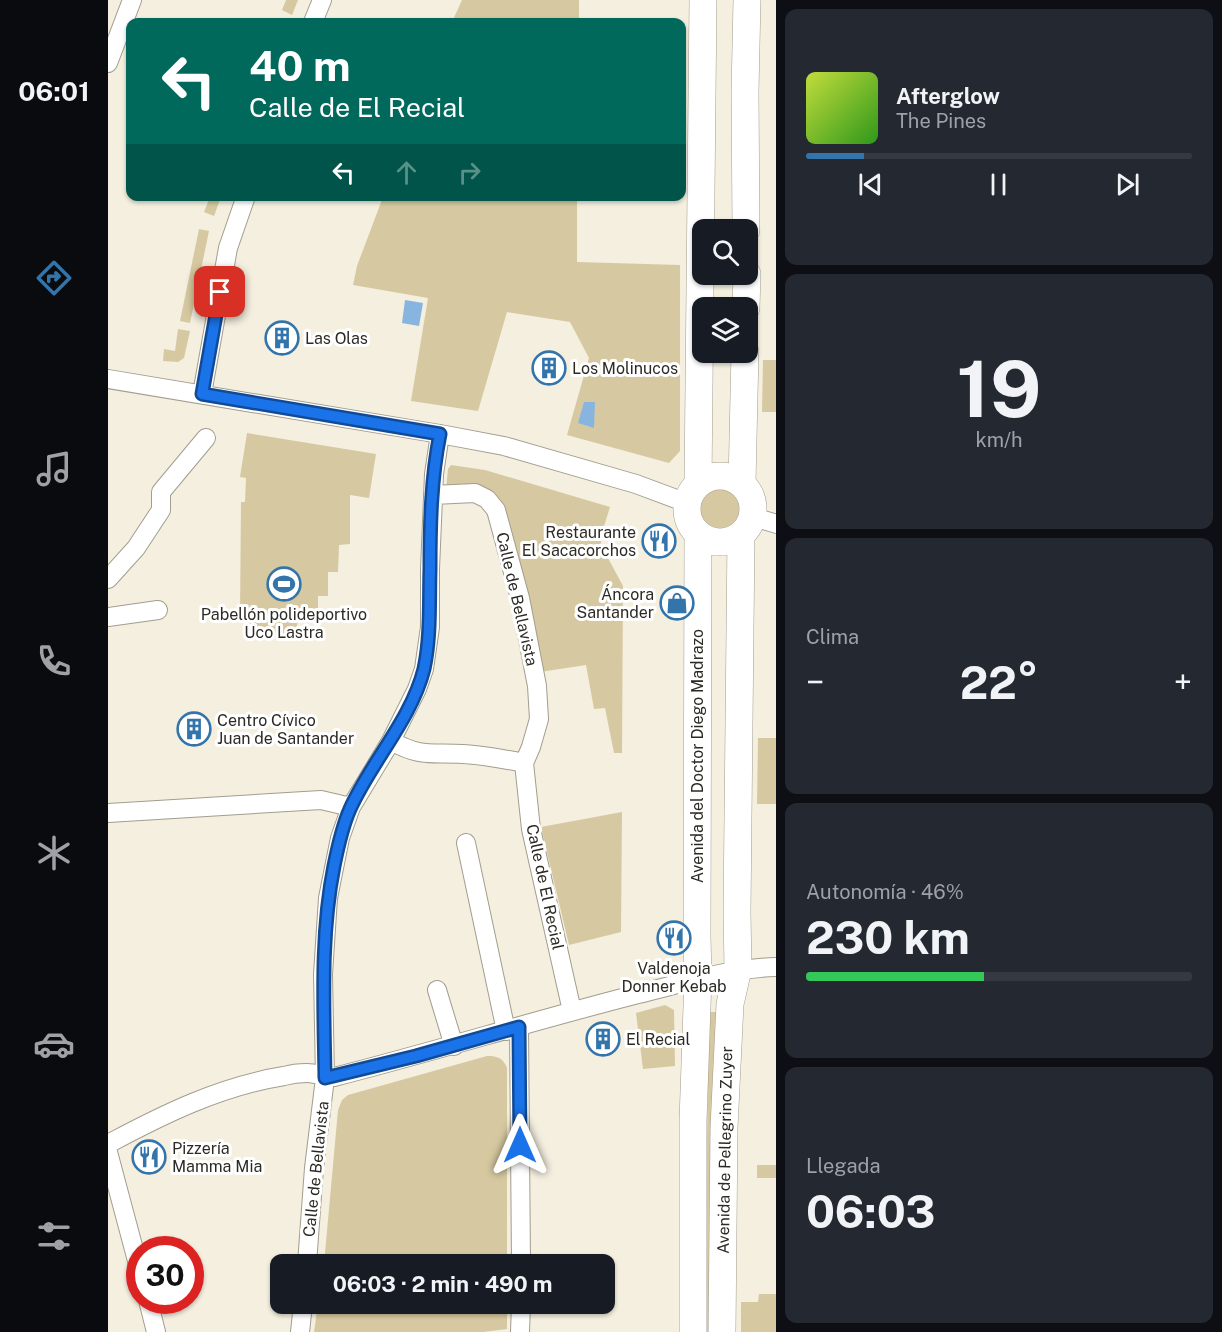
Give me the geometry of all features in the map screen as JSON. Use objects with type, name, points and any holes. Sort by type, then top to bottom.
[{"type":"main road","points":[[703,0],[693,493],[688,520],[698,534],[706,540],[716,542],[726,542],[757,525]]},
{"type":"main road","points":[[746,219],[747,0]]},
{"type":"main road","points":[[742,483],[745,363]]},
{"type":"main road","points":[[693,493],[709,477],[720,475],[732,477],[742,483],[750,493],[757,525],[737,912],[738,969]]},
{"type":"main road","name":"Avenida del Doctor Diego Madrazo","points":[[698,534],[698,978]]},
{"type":"main road","name":"Avenida de Pellegrino Zuyer","points":[[722,1332],[727,1048],[730,1004],[738,969]]},
{"type":"main road","name":"Avenida de Pellegrino Zuyer","points":[[693,1332],[693,1121],[698,978]]},
{"type":"street","points":[[108,63],[132,0]]},
{"type":"street","points":[[315,18],[322,0]]},
{"type":"street","points":[[202,394],[228,248],[244,201]]},
{"type":"street","points":[[108,379],[440,434],[513,449],[636,484],[693,493]]},
{"type":"street","name":"Calle de Bellavista","points":[[307,1254],[325,1078],[323,974],[328,898],[348,816],[391,741],[424,669],[430,627],[433,495],[436,452],[440,434]]},
{"type":"street","points":[[108,579],[136,548],[161,510],[161,492],[206,438]]},
{"type":"street","name":"Calle de Bellavista","points":[[433,495],[475,493],[487,498],[496,510],[520,598],[537,686],[539,719],[524,763]]},
{"type":"street","points":[[108,617],[158,610]]},
{"type":"street","points":[[391,741],[409,751],[419,753],[466,754],[524,763]]},
{"type":"street","name":"Calle de El Recial","points":[[524,763],[531,829],[572,1011]]},
{"type":"street","points":[[108,813],[321,800],[348,816]]},
{"type":"street","points":[[466,843],[512,1029],[521,1254]]},
{"type":"street","points":[[108,1144],[162,1116],[231,1088],[277,1077],[309,1073],[325,1078],[454,1046],[572,1011],[698,978],[738,969],[776,967]]},
{"type":"street","points":[[437,990],[454,1046]]},
{"type":"street","points":[[109,1161],[130,1236]]},
{"type":"street","points":[[151,1314],[156,1332]]},
{"type":"street","points":[[300,1332],[302,1314]]},
{"type":"street","points":[[520,1332],[521,1314]]},
{"type":"shaded area","points":[[286,0],[298,0],[292,15],[282,10]]},
{"type":"shaded area","points":[[462,0],[579,0],[579,18],[454,18]]},
{"type":"shaded area","points":[[208,201],[220,201],[214,216],[204,212]]},
{"type":"shaded area","points":[[381,201],[577,201],[577,262],[680,265],[680,451],[669,463],[567,435],[589,358],[570,322],[507,312],[478,411],[411,401],[428,298],[353,285],[357,266]]},
{"type":"shaded area","points":[[199,229],[209,231],[190,323],[180,321]]},
{"type":"shaded area","points":[[178,329],[190,331],[184,358],[178,362],[163,361],[164,349],[175,351]]},
{"type":"shaded area","points":[[763,360],[776,360],[776,412],[762,412]]},
{"type":"shaded area","points":[[247,433],[376,454],[369,498],[350,495],[350,544],[339,545],[338,572],[328,572],[328,596],[318,596],[318,615],[298,615],[297,626],[279,636],[262,633],[250,626],[250,618],[240,618],[241,502],[245,502],[246,478],[240,477]]},
{"type":"shaded area","points":[[451,465],[485,470],[610,507],[601,536],[601,545],[623,586],[622,753],[614,753],[605,708],[594,709],[586,665],[540,672],[505,514],[446,490],[448,469]]},
{"type":"shaded area","points":[[719,486],[734,493],[741,508],[734,523],[719,530],[704,523],[697,508],[704,493]]},
{"type":"shaded area","points":[[758,738],[776,738],[776,804],[757,804]]},
{"type":"shaded area","points":[[622,812],[621,932],[569,945],[541,827]]},
{"type":"shaded area","points":[[665,1005],[674,1010],[675,1066],[643,1069],[636,1013]]},
{"type":"shaded area","points":[[709,1012],[716,1012],[711,1332],[704,1332]]},
{"type":"shaded area","points":[[487,1056],[500,1058],[504,1062],[507,1068],[507,1254],[325,1254],[338,1110],[342,1100],[348,1095]]},
{"type":"shaded area","points":[[757,1165],[776,1165],[776,1178],[757,1178]]},
{"type":"shaded area","points":[[759,1294],[776,1294],[776,1332],[741,1332],[741,1302],[758,1302]]},
{"type":"shaded area","points":[[317,1314],[507,1314],[507,1329],[483,1332],[314,1332]]},
{"type":"water","points":[[405,300],[423,303],[419,326],[402,323]]},
{"type":"water","points":[[584,402],[595,402],[594,428],[578,423]]},
{"type":"place","name":"Las Olas","points":[[282,338]]},
{"type":"place","name":"Los Molinucos","points":[[549,368]]},
{"type":"place","name":"Restaurante El Sacacorchos","points":[[659,541]]},
{"type":"place","name":"Pabellón polideportivo Uco Lastra","points":[[284,584]]},
{"type":"place","name":"Áncora Santander","points":[[677,603]]},
{"type":"place","name":"Centro Cívico Juan de Santander","points":[[194,729]]},
{"type":"place","name":"Valdenoja Donner Kebab","points":[[674,938]]},
{"type":"place","name":"El Recial","points":[[603,1039]]},
{"type":"place","name":"Pizzería Mamma Mia","points":[[149,1157]]},
{"type":"route","points":[[220,292],[202,394],[440,434],[434,474],[430,627],[424,669],[391,741],[351,807],[340,838],[328,898],[323,974],[325,1078],[416,1056],[519,1027],[520,1145]]}]
